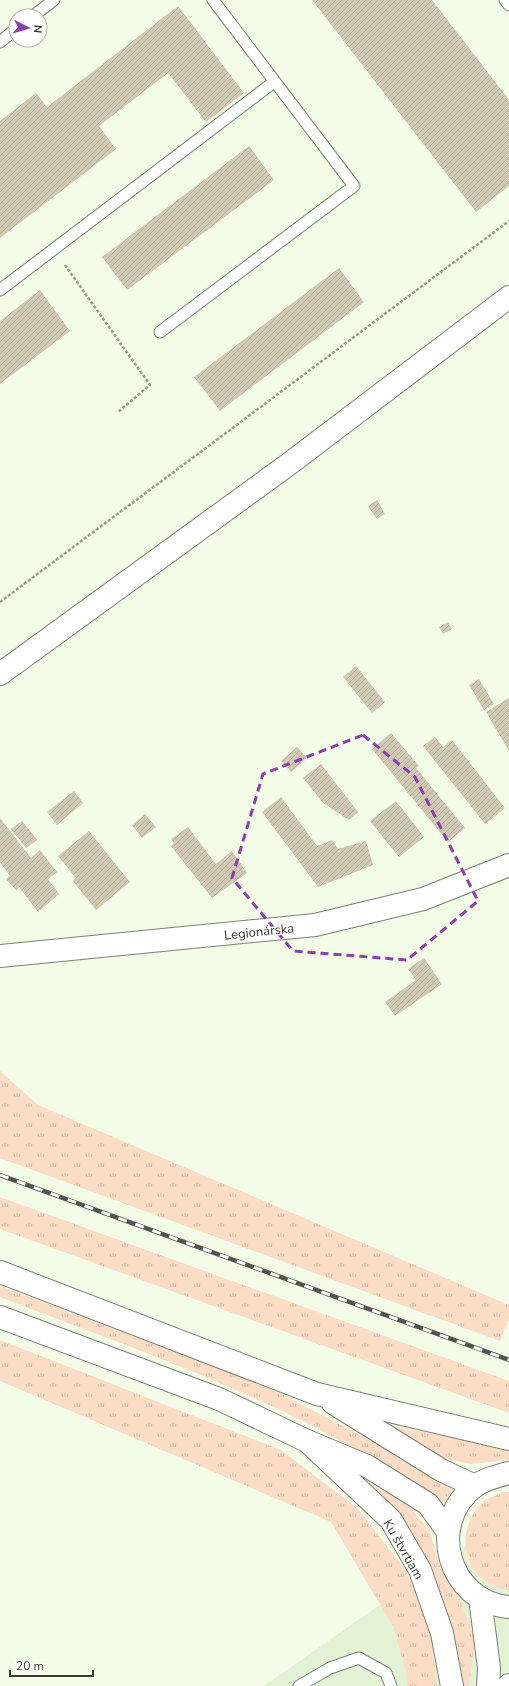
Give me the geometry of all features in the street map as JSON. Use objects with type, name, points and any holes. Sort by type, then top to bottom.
[{"type":"main road","points":[[0,674],[290,464],[509,297]]},
{"type":"main road","name":"Legionárska","points":[[0,956],[315,925],[424,899],[509,865]]},
{"type":"main road","points":[[0,1272],[317,1394],[509,1439]]},
{"type":"main road","points":[[0,1317],[219,1399],[307,1441],[367,1466],[428,1504],[448,1532]]},
{"type":"main road","points":[[317,1394],[441,1470],[475,1486]]},
{"type":"main road","name":"Ku štvrtiam","points":[[307,1441],[391,1520],[420,1570],[442,1633],[452,1686]]},
{"type":"main road","points":[[509,1473],[493,1476],[475,1486],[462,1498],[453,1514],[448,1532],[448,1550],[453,1569],[464,1585],[480,1598],[499,1606],[509,1607]]},
{"type":"main road","points":[[480,1598],[488,1662],[488,1686]]},
{"type":"lane","points":[[44,8],[54,0]]},
{"type":"lane","points":[[160,332],[354,186],[212,0]]},
{"type":"lane","points":[[505,0],[509,5]]},
{"type":"lane","points":[[0,42],[8,36]]},
{"type":"lane","points":[[0,290],[274,82]]},
{"type":"lane","points":[[299,1686],[330,1668],[359,1658],[386,1673],[391,1686]]},
{"type":"path","points":[[0,602],[509,221]]},
{"type":"path","points":[[54,250],[150,385],[118,412]]},
{"type":"highlighted area","points":[[363,735],[415,777],[478,901],[407,960],[293,951],[232,878],[263,774]]},
{"type":"shaded area","points":[[509,1516],[509,1686],[264,1686],[381,1604]]},
{"type":"green space","points":[[0,1071],[38,1105],[509,1305],[509,1318],[500,1341],[0,1158]]},
{"type":"green space","points":[[0,1197],[509,1381],[509,1413],[0,1229]]},
{"type":"green space","points":[[0,1286],[270,1388],[456,1485],[442,1504],[378,1461],[324,1432],[234,1389],[187,1369],[0,1297]]},
{"type":"green space","points":[[0,1340],[281,1450],[357,1508],[404,1568],[430,1623],[437,1686],[407,1686],[406,1671],[393,1626],[331,1522],[0,1381]]},
{"type":"green space","points":[[388,1425],[460,1439],[509,1452],[509,1460],[471,1464],[446,1459]]},
{"type":"green space","points":[[375,1487],[403,1499],[430,1531],[441,1571],[459,1598],[475,1639],[469,1686],[459,1686],[448,1617],[426,1557],[408,1526]]},
{"type":"green space","points":[[503,1492],[509,1492],[509,1590],[495,1587],[484,1580],[475,1571],[469,1561],[466,1549],[466,1536],[469,1523],[475,1511],[484,1502]]},
{"type":"building","points":[[312,0],[432,0],[509,100],[509,186],[476,212]]},
{"type":"building","points":[[178,6],[244,93],[206,122],[168,73],[99,126],[116,149],[0,238],[0,121],[36,93],[47,107]]},
{"type":"building","points":[[249,146],[274,180],[127,290],[102,257]]},
{"type":"building","points":[[339,268],[364,302],[220,411],[194,377]]},
{"type":"building","points":[[40,290],[70,331],[0,384],[0,321]]},
{"type":"building","points":[[377,500],[385,514],[377,519],[368,506]]},
{"type":"building","points":[[448,622],[452,629],[443,634],[439,627]]},
{"type":"building","points":[[356,666],[385,702],[372,713],[343,677]]},
{"type":"building","points":[[479,679],[494,704],[484,710],[469,685]]},
{"type":"building","points":[[509,698],[509,751],[486,712]]},
{"type":"building","points":[[391,733],[419,766],[416,768],[465,828],[448,842],[372,749]]},
{"type":"building","points":[[435,737],[443,747],[452,740],[505,808],[485,824],[423,746]]},
{"type":"building","points":[[297,747],[307,758],[291,772],[281,761]]},
{"type":"building","points":[[321,764],[358,812],[349,820],[323,803],[303,778]]},
{"type":"building","points":[[74,791],[83,803],[57,825],[47,812]]},
{"type":"building","points":[[281,797],[317,846],[332,840],[338,849],[366,841],[373,865],[318,887],[262,812]]},
{"type":"building","points":[[396,801],[424,837],[399,857],[370,821]]},
{"type":"building","points":[[145,814],[156,827],[142,838],[132,825]]},
{"type":"building","points":[[0,818],[31,858],[40,850],[57,872],[48,879],[59,894],[38,912],[19,887],[16,890],[6,879],[10,876],[0,862]]},
{"type":"building","points":[[22,821],[37,840],[26,848],[11,829]]},
{"type":"building","points":[[188,827],[216,864],[232,851],[247,873],[212,898],[171,846],[174,843],[171,839]]},
{"type":"building","points":[[89,831],[130,882],[96,910],[73,881],[76,878],[58,856]]},
{"type":"building","points":[[424,958],[442,984],[395,1016],[385,1002],[416,980],[408,969]]},
{"type":"railway","points":[[0,1175],[509,1360]]}]
